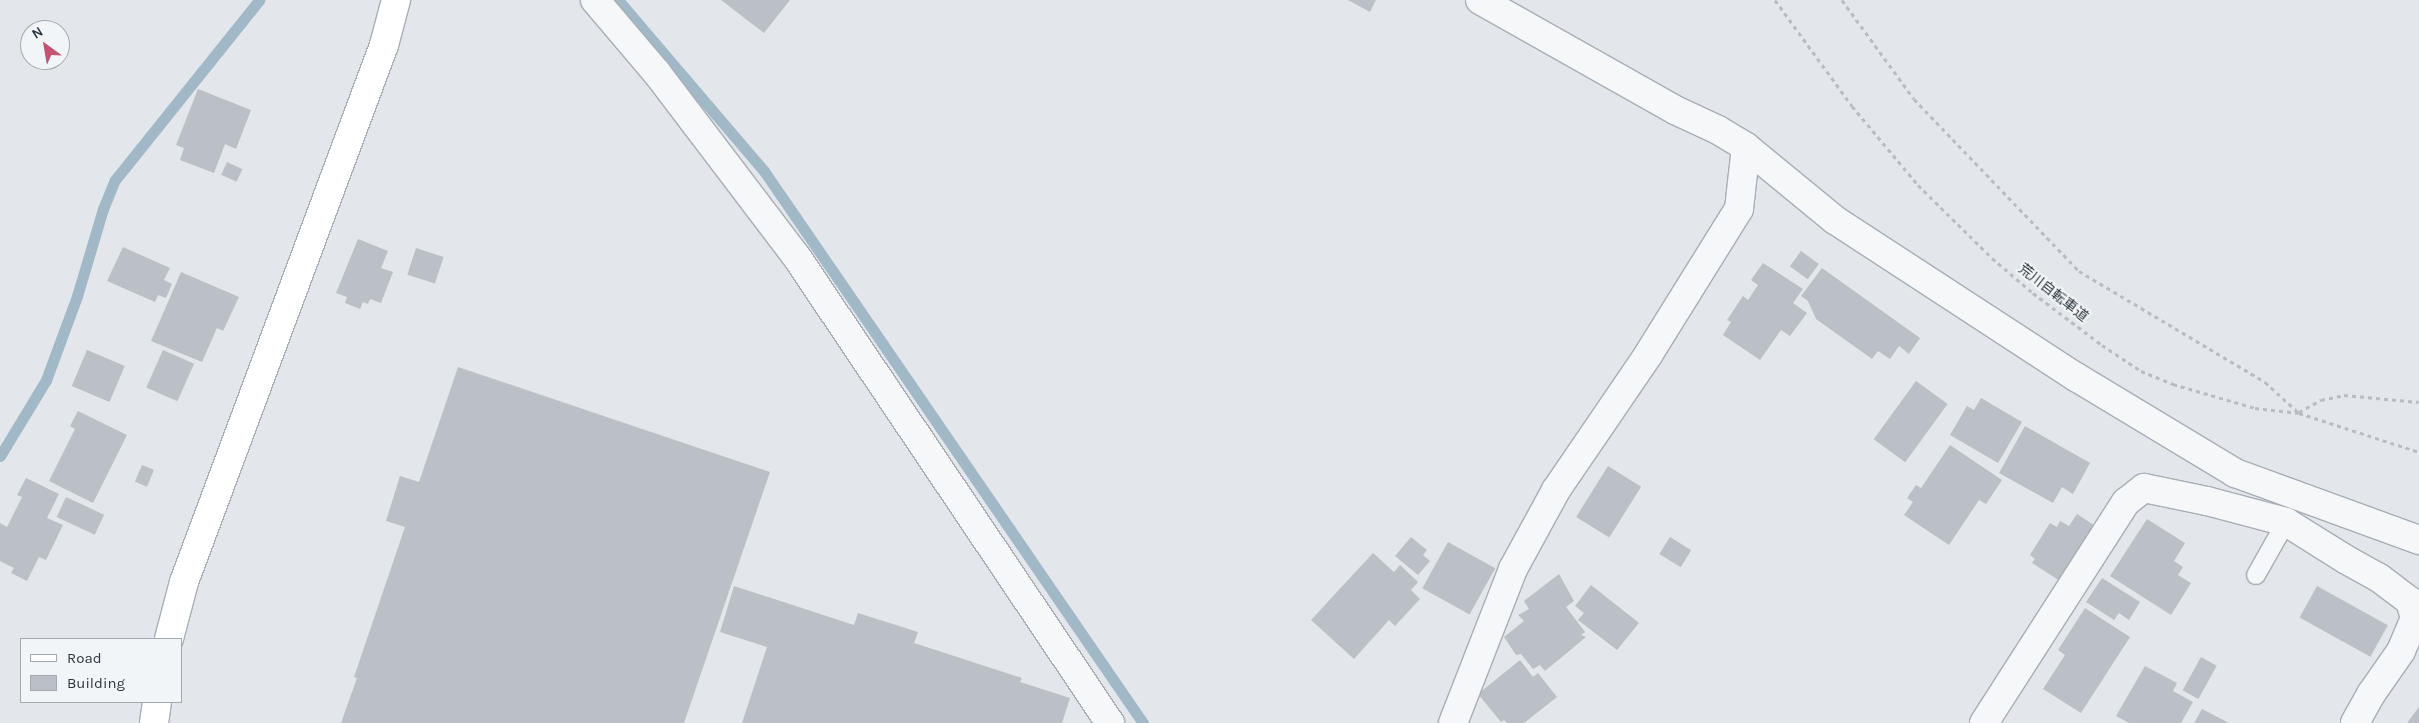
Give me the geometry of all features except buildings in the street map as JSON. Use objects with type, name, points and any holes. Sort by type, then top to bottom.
[{"type":"street","points":[[169,638],[184,582],[384,45],[396,0]]},
{"type":"street","points":[[595,0],[657,73],[796,256],[1110,723]]},
{"type":"street","points":[[1480,0],[1675,110],[1718,130],[1746,147],[1835,220],[2076,377],[2235,473],[2419,540]]},
{"type":"street","points":[[1453,723],[1513,569],[1556,490],[1648,355],[1739,209],[1746,147]]},
{"type":"street","points":[[1984,723],[2126,502],[2144,488],[2207,500],[2286,522],[2378,577],[2410,601],[2415,618],[2401,651],[2371,694],[2355,723]]},
{"type":"street","points":[[2286,522],[2300,498]]},
{"type":"street","points":[[154,723],[157,703]]},
{"type":"lane","points":[[2256,575],[2286,522]]},
{"type":"path","name":"荒川自転車道","points":[[1775,0],[1878,140],[1952,220],[1992,258],[2046,303],[2102,345],[2156,378],[2254,408],[2299,413],[2419,452]]},
{"type":"path","points":[[1842,0],[1914,98],[2079,272],[2265,382],[2299,413],[2321,400],[2344,394],[2419,402]]},
{"type":"waterway","points":[[0,456],[46,380],[77,296],[103,209],[115,180],[259,0]]},
{"type":"waterway","points":[[618,0],[764,171],[1143,723]]}]
